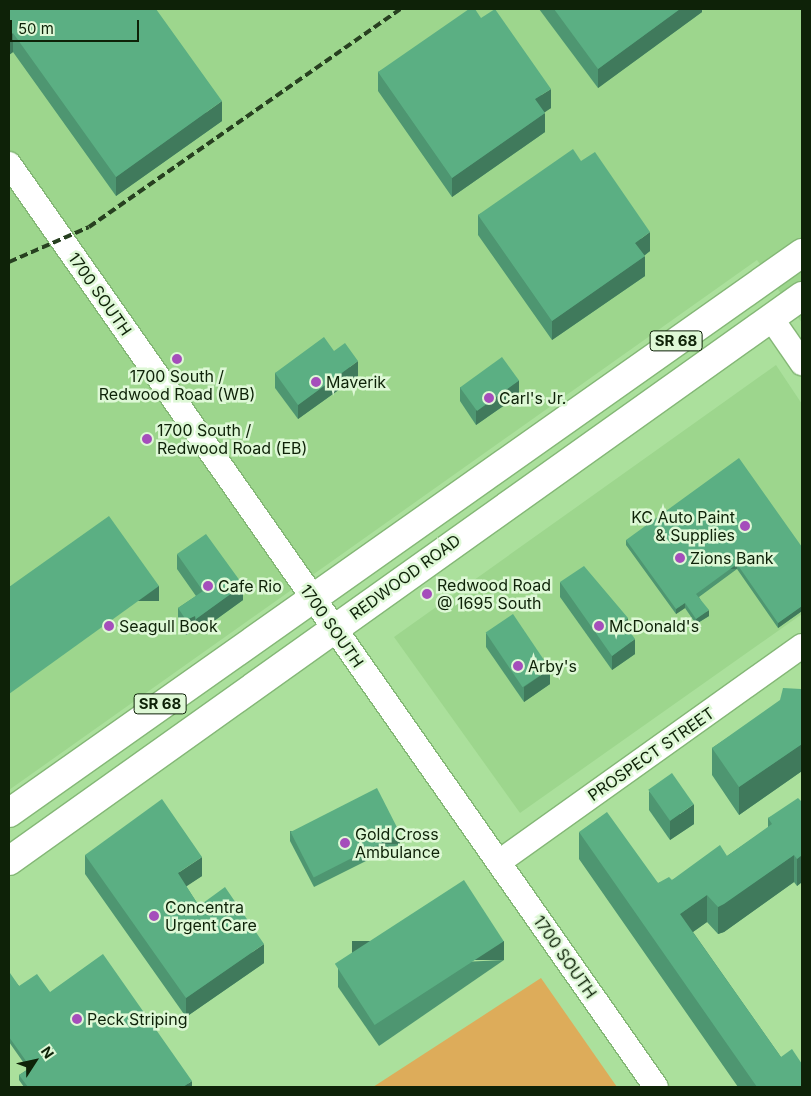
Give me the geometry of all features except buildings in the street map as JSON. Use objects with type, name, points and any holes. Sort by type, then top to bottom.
[{"type":"main road","name":"SR 68","points":[[9,813],[802,253]]},
{"type":"main road","name":"REDWOOD ROAD","points":[[9,861],[334,627],[802,296]]},
{"type":"street","name":"1700 SOUTH","points":[[9,164],[656,1087]]},
{"type":"street","points":[[771,318],[802,363]]},
{"type":"street","name":"PROSPECT STREET","points":[[499,862],[802,646]]},
{"type":"shaded area","points":[[9,9],[802,9],[802,323],[757,260],[9,790]]},
{"type":"shaded area","points":[[776,365],[802,404],[802,614],[520,813],[394,637]]},
{"type":"shaded area","points":[[541,978],[617,1087],[373,1087]]},
{"type":"railway","points":[[9,262],[89,227],[400,9]]},
{"type":"place","name":"1700 South / Redwood Road (WB)","points":[[177,359]]},
{"type":"place","name":"Maverik","points":[[316,382]]},
{"type":"place","name":"Carl's Jr.","points":[[489,398]]},
{"type":"place","name":"1700 South / Redwood Road (EB)","points":[[147,439]]},
{"type":"place","name":"KC Auto Paint & Supplies","points":[[745,526]]},
{"type":"place","name":"Zions Bank","points":[[680,558]]},
{"type":"place","name":"Cafe Rio","points":[[208,586]]},
{"type":"place","name":"Redwood Road @ 1695 South","points":[[427,594]]},
{"type":"place","name":"Seagull Book","points":[[109,626]]},
{"type":"place","name":"McDonald's","points":[[599,626]]},
{"type":"place","name":"Arby's","points":[[518,666]]},
{"type":"place","name":"Gold Cross Ambulance","points":[[345,843]]},
{"type":"place","name":"Concentra Urgent Care","points":[[154,916]]},
{"type":"place","name":"Peck Striping","points":[[77,1019]]}]
